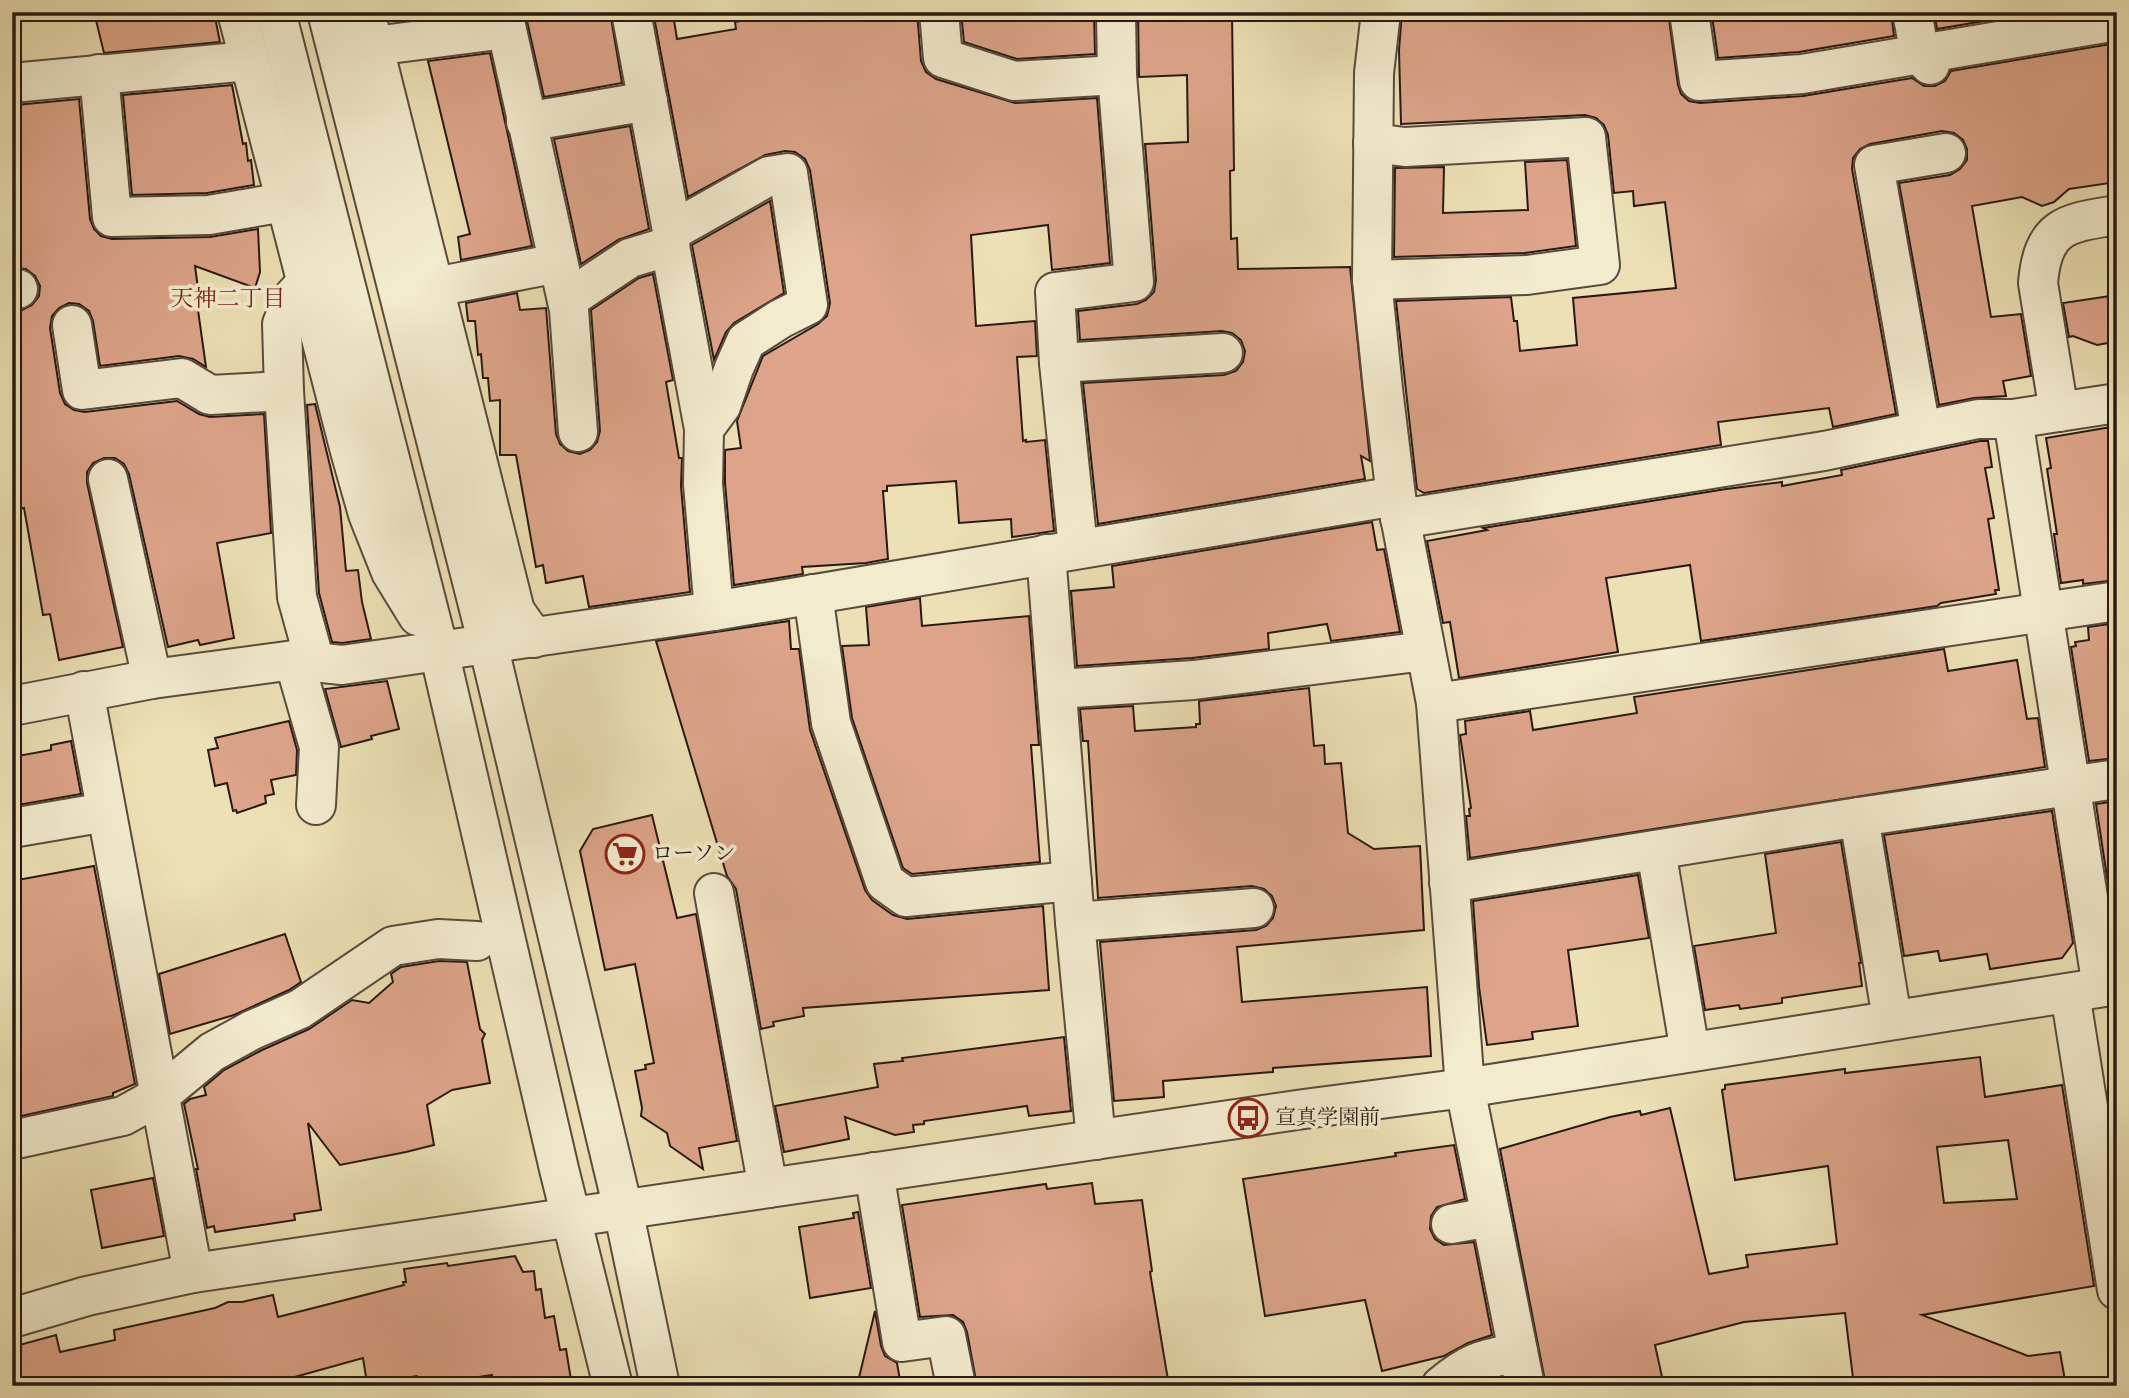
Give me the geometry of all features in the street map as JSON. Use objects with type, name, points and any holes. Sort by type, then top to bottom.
[{"type":"street","points":[[237,12],[368,514],[391,572],[439,651]]},
{"type":"street","points":[[276,12],[439,651],[613,1386]]},
{"type":"street","points":[[327,12],[488,644],[623,1209],[660,1386]]},
{"type":"street","points":[[631,12],[704,429],[703,484],[714,611]]},
{"type":"street","points":[[939,12],[943,58],[1014,81],[1117,75]]},
{"type":"street","points":[[1096,1140],[1075,922],[1058,689],[1062,551],[1055,292],[1134,282],[1117,75],[1116,12]]},
{"type":"street","points":[[1381,12],[1374,73],[1372,280],[1398,508],[1436,703],[1465,1088],[1522,1369],[1478,1360],[1441,1386]]},
{"type":"street","points":[[1689,12],[1699,81],[1802,74],[1925,60],[2117,21]]},
{"type":"street","points":[[1912,12],[1925,60]]},
{"type":"street","points":[[534,638],[515,611],[370,29],[504,20],[567,300],[578,432]]},
{"type":"street","points":[[12,83],[249,61]]},
{"type":"street","points":[[99,74],[112,217],[209,215],[285,202]]},
{"type":"street","points":[[526,122],[648,101]]},
{"type":"street","points":[[1372,280],[1527,275],[1600,265],[1586,136],[1405,147],[1373,143]]},
{"type":"street","points":[[1921,430],[1874,165],[1946,153]]},
{"type":"street","points":[[567,300],[630,258],[671,239],[769,176],[788,173],[808,305],[746,341],[721,407],[704,429]]},
{"type":"street","points":[[2059,412],[2038,283],[2040,266],[2056,233],[2070,223],[2117,215]]},
{"type":"street","points":[[435,287],[558,263]]},
{"type":"street","points":[[306,283],[294,296],[282,324],[297,597],[304,661],[319,747],[316,805]]},
{"type":"street","points":[[72,325],[82,390],[182,378],[210,395],[284,391]]},
{"type":"street","points":[[1059,363],[1223,353]]},
{"type":"street","points":[[12,706],[152,679],[304,661],[342,665],[534,638],[714,611],[1062,551],[1824,451],[1979,419],[2013,419],[2117,402]]},
{"type":"street","points":[[2013,419],[2070,786],[2096,988],[2117,1290]]},
{"type":"street","points":[[108,479],[152,679]]},
{"type":"street","points":[[813,594],[831,723],[885,882],[906,897],[1072,881]]},
{"type":"street","points":[[1436,703],[2117,601]]},
{"type":"street","points":[[1058,689],[1194,680],[1425,650]]},
{"type":"street","points":[[84,691],[193,1273]]},
{"type":"street","points":[[1449,883],[1859,817],[2117,779]]},
{"type":"street","points":[[12,828],[106,812]]},
{"type":"street","points":[[1859,817],[1892,1019]]},
{"type":"street","points":[[1656,850],[1690,1052]]},
{"type":"street","points":[[714,892],[768,1188]]},
{"type":"street","points":[[1075,922],[1254,908]]},
{"type":"street","points":[[12,1140],[123,1116],[159,1096],[212,1052],[251,1030],[300,1009],[393,946],[438,939],[477,941]]},
{"type":"street","points":[[12,1318],[87,1296],[193,1273],[1465,1088],[2096,988]]},
{"type":"street","points":[[874,1172],[902,1342],[946,1336],[956,1386]]},
{"type":"street","points":[[1451,1224],[1490,1217]]},
{"type":"building","points":[[94,12],[214,12],[220,42],[104,53]]},
{"type":"building","points":[[416,12],[449,12],[450,14],[417,18]]},
{"type":"building","points":[[525,12],[610,12],[622,83],[544,97]]},
{"type":"building","points":[[743,12],[917,12],[921,61],[926,72],[936,79],[1015,103],[1097,98],[1110,263],[1052,270],[1048,225],[971,235],[976,326],[1035,321],[1037,356],[1017,357],[1023,441],[1045,440],[1054,531],[1012,537],[1011,519],[959,523],[956,481],[887,486],[887,491],[883,491],[888,559],[802,567],[803,574],[734,585],[725,483],[725,450],[741,448],[737,421],[763,356],[818,324],[827,316],[830,303],[810,170],[805,159],[795,152],[785,151],[765,155],[688,197],[654,17],[673,14],[677,39],[736,29],[735,22],[746,20]]},
{"type":"building","points":[[961,12],[1094,12],[1095,54],[1017,59],[964,42]]},
{"type":"building","points":[[1232,12],[1234,170],[1230,171],[1231,239],[1237,238],[1238,269],[1350,267],[1370,461],[1361,456],[1365,479],[1098,524],[1083,383],[1224,375],[1236,371],[1243,362],[1245,351],[1241,340],[1232,333],[1222,331],[1080,340],[1078,311],[1137,304],[1154,292],[1156,280],[1145,144],[1188,142],[1187,75],[1139,77],[1138,13]]},
{"type":"building","points":[[1402,12],[1668,12],[1681,94],[1689,101],[1700,103],[1803,96],[1912,78],[1924,86],[1935,86],[1945,81],[1951,71],[2117,43],[2117,182],[2069,189],[2054,202],[2042,206],[2022,197],[1972,206],[1991,317],[2021,314],[2031,376],[2003,381],[2006,396],[1974,398],[1939,405],[1899,183],[1950,175],[1960,169],[1967,160],[1967,149],[1963,140],[1954,133],[1942,131],[1870,144],[1860,149],[1853,158],[1852,169],[1896,414],[1833,427],[1829,408],[1718,422],[1721,445],[1424,493],[1417,489],[1396,301],[1511,297],[1520,351],[1577,345],[1573,298],[1676,288],[1665,202],[1634,206],[1633,191],[1614,193],[1608,135],[1604,125],[1596,118],[1585,115],[1401,124],[1399,50]]},
{"type":"building","points":[[1735,12],[1891,12],[1894,36],[1799,52],[1718,58],[1712,16]]},
{"type":"building","points":[[1934,12],[2037,12],[1937,29]]},
{"type":"building","points":[[490,53],[532,246],[461,260],[458,237],[470,234],[428,61]]},
{"type":"building","points":[[232,85],[243,144],[246,143],[248,161],[251,160],[254,185],[207,193],[132,195],[123,95]]},
{"type":"building","points":[[79,99],[90,219],[101,236],[112,239],[210,237],[258,229],[260,272],[255,288],[195,266],[199,296],[196,296],[206,367],[193,359],[179,356],[100,366],[89,311],[79,304],[69,303],[59,308],[52,316],[50,328],[60,393],[65,404],[74,410],[85,412],[177,401],[210,417],[264,414],[271,533],[217,543],[234,638],[200,645],[198,640],[168,647],[129,474],[124,464],[115,458],[104,458],[93,463],[87,472],[87,483],[123,647],[59,660],[50,614],[43,615],[24,508],[12,510],[12,311],[32,305],[39,296],[40,286],[35,276],[26,269],[12,268],[12,142],[18,142],[16,105]]},
{"type":"building","points":[[630,126],[649,229],[618,240],[581,264],[554,139]]},
{"type":"building","points":[[1567,160],[1576,246],[1525,253],[1394,257],[1395,168],[1444,167],[1443,213],[1528,210],[1525,162]]},
{"type":"building","points":[[770,201],[784,293],[734,323],[726,332],[714,360],[692,245]]},
{"type":"building","points":[[653,274],[673,380],[666,382],[679,458],[682,458],[681,486],[690,592],[589,607],[583,576],[546,583],[543,565],[536,567],[516,455],[500,455],[500,400],[490,401],[488,378],[483,378],[481,354],[478,355],[475,321],[468,321],[466,303],[517,293],[520,310],[546,308],[556,434],[560,444],[568,451],[580,454],[590,450],[597,442],[600,431],[591,310],[639,278]]},
{"type":"building","points":[[2117,295],[2117,333],[2108,343],[2097,345],[2069,337],[2063,303]]},
{"type":"building","points":[[315,404],[340,507],[346,571],[358,570],[371,639],[332,642],[319,593],[307,405]]},
{"type":"building","points":[[2117,426],[2117,580],[2083,584],[2083,580],[2061,583],[2047,469],[2051,468],[2046,438]]},
{"type":"building","points":[[1988,441],[1992,467],[1985,468],[1994,518],[1988,519],[1999,590],[1995,590],[1996,594],[1941,603],[1937,606],[1701,641],[1690,565],[1606,578],[1618,652],[1459,678],[1450,622],[1443,623],[1427,541],[1487,530],[1483,528],[1726,489],[1782,482],[1782,486],[1842,475],[1841,470]]},
{"type":"building","points":[[1372,522],[1377,550],[1384,549],[1400,632],[1331,641],[1327,624],[1268,633],[1269,649],[1192,658],[1077,666],[1071,591],[1114,587],[1112,566]]},
{"type":"building","points":[[920,598],[922,626],[1029,616],[1039,745],[1031,745],[1040,862],[912,874],[903,868],[852,718],[842,646],[869,645],[866,607]]},
{"type":"building","points":[[789,621],[791,649],[799,649],[810,730],[865,890],[872,900],[893,915],[907,919],[1043,906],[1049,990],[803,1008],[804,1016],[773,1022],[774,1026],[761,1029],[736,889],[727,876],[656,641]]},
{"type":"building","points":[[2117,623],[2117,758],[2089,761],[2071,647],[2076,646],[2075,642],[2089,640],[2088,627]]},
{"type":"building","points":[[1944,649],[1948,671],[2017,660],[2027,719],[2038,718],[2045,767],[1470,858],[1466,816],[1470,816],[1471,808],[1460,735],[1466,734],[1465,721],[1530,711],[1533,730],[1637,713],[1634,697]]},
{"type":"building","points":[[387,681],[399,729],[341,747],[325,689]]},
{"type":"building","points":[[1309,688],[1314,746],[1324,745],[1325,764],[1341,763],[1348,833],[1374,849],[1420,846],[1424,930],[1237,947],[1242,1002],[1427,987],[1431,1056],[1273,1068],[1273,1072],[1163,1081],[1164,1097],[1114,1101],[1100,942],[1256,930],[1266,926],[1273,918],[1276,906],[1272,896],[1264,889],[1252,886],[1098,898],[1088,741],[1083,741],[1080,709],[1133,706],[1135,731],[1196,727],[1196,724],[1200,724],[1199,701]]},
{"type":"building","points":[[289,721],[297,750],[296,775],[271,780],[274,794],[265,796],[266,803],[237,813],[236,810],[233,811],[227,783],[215,786],[208,750],[218,748],[215,738]]},
{"type":"building","points":[[71,741],[81,794],[12,806],[12,757],[51,750],[51,745]]},
{"type":"building","points":[[2117,801],[2117,880],[2109,891],[2096,804]]},
{"type":"building","points":[[2052,811],[2073,943],[2062,958],[1990,969],[1987,954],[1940,961],[1938,951],[1904,956],[1884,835]]},
{"type":"building","points":[[652,815],[677,918],[696,914],[737,1141],[699,1148],[703,1169],[670,1146],[667,1133],[641,1116],[635,1071],[646,1069],[645,1065],[654,1063],[635,964],[605,970],[580,851],[593,829]]},
{"type":"building","points":[[1841,842],[1861,963],[1862,986],[1782,998],[1782,1003],[1740,1009],[1739,1005],[1705,1010],[1694,946],[1776,933],[1765,854]]},
{"type":"building","points":[[94,866],[135,1084],[113,1093],[113,1096],[12,1118],[12,881]]},
{"type":"building","points":[[1638,875],[1649,938],[1568,950],[1578,1026],[1532,1032],[1533,1039],[1487,1045],[1479,987],[1473,901]]},
{"type":"building","points":[[285,934],[301,982],[234,1015],[170,1034],[159,974]]},
{"type":"building","points":[[439,961],[467,962],[480,1029],[485,1034],[482,1040],[490,1083],[452,1090],[427,1105],[434,1145],[406,1152],[340,1165],[308,1123],[321,1210],[294,1214],[295,1220],[215,1232],[214,1226],[207,1228],[184,1104],[190,1099],[206,1095],[204,1087],[224,1070],[309,1029],[352,1000],[369,1003],[393,982],[391,974],[401,967]]},
{"type":"building","points":[[1064,1037],[1071,1111],[1029,1116],[1027,1106],[924,1121],[924,1124],[913,1125],[914,1132],[895,1135],[845,1117],[849,1139],[784,1152],[775,1106],[878,1087],[874,1064]]},
{"type":"building","points":[[1980,1057],[1985,1097],[2062,1085],[2094,1286],[1922,1315],[2028,1356],[2060,1352],[2066,1386],[1854,1386],[1845,1313],[1744,1322],[1655,1345],[1664,1386],[1546,1386],[1500,1149],[1610,1117],[1640,1111],[1641,1115],[1670,1108],[1709,1274],[1748,1267],[1746,1255],[1837,1244],[1828,1166],[1735,1180],[1722,1090],[1725,1085],[1845,1069],[1845,1073]],"holes":[[[2008,1140],[2017,1199],[1944,1203],[1937,1147]]]},
{"type":"building","points":[[2117,1110],[2117,1148],[2111,1111]]},
{"type":"building","points":[[1454,1145],[1465,1199],[1437,1207],[1431,1216],[1430,1229],[1435,1239],[1444,1245],[1474,1242],[1492,1335],[1468,1343],[1444,1356],[1382,1371],[1365,1300],[1265,1316],[1243,1179]]},
{"type":"building","points":[[153,1178],[164,1236],[102,1248],[91,1190]]},
{"type":"building","points":[[1092,1183],[1095,1204],[1142,1200],[1150,1272],[1169,1386],[977,1386],[963,1322],[953,1315],[920,1317],[902,1205],[1046,1184],[1047,1189]]},
{"type":"building","points":[[858,1212],[871,1288],[810,1298],[799,1227],[854,1218],[853,1213]]},
{"type":"building","points":[[515,1256],[523,1272],[534,1271],[536,1290],[541,1289],[545,1318],[554,1316],[560,1350],[566,1349],[572,1386],[494,1386],[492,1375],[420,1386],[417,1376],[367,1383],[363,1358],[291,1378],[249,1386],[12,1386],[12,1347],[56,1335],[60,1352],[115,1340],[114,1330],[215,1308],[228,1302],[242,1302],[273,1295],[278,1317],[404,1285],[404,1269],[447,1263],[448,1266]]},
{"type":"building","points":[[875,1311],[881,1346],[885,1356],[897,1363],[901,1386],[857,1386]]},
{"type":"building","points":[[1501,1378],[1503,1386],[1479,1386],[1492,1381]]},
{"type":"place","name":"ローソン","points":[[625,854]]},
{"type":"place","name":"宣真学園前","points":[[1248,1118]]},
{"type":"district","name":"天神二丁目","points":[[228,299]]}]
